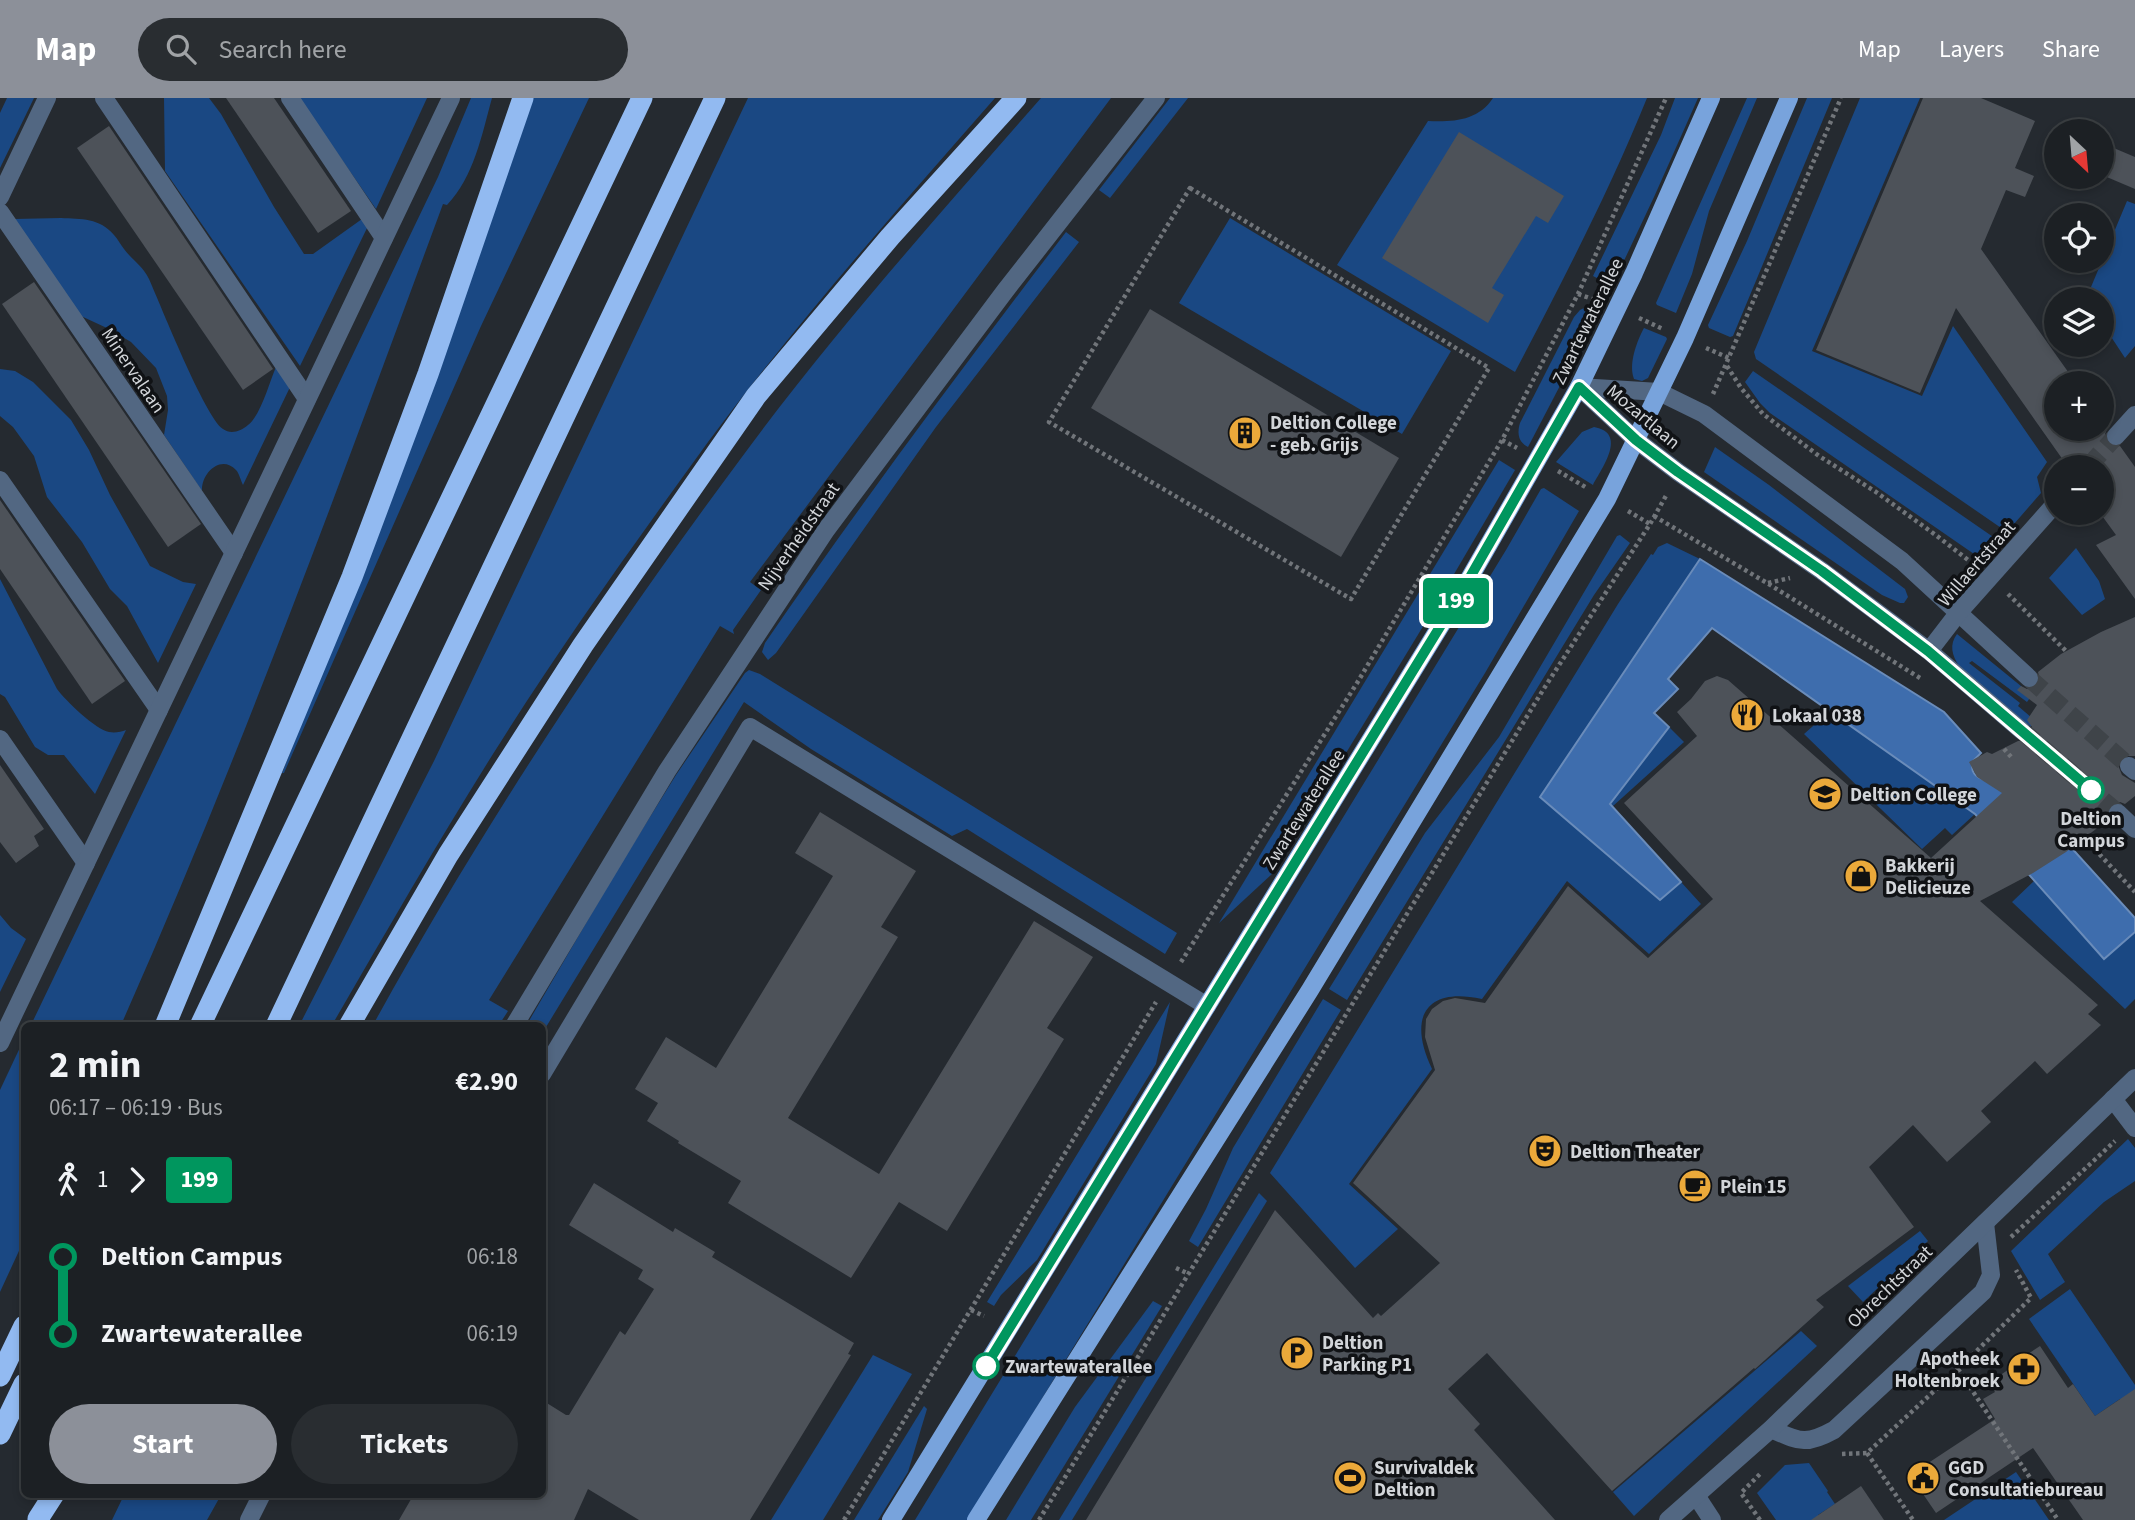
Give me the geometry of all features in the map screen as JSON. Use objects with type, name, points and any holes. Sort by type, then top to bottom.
[{"type":"highway","points":[[167,1022],[352,577],[428,374],[523,98]]},
{"type":"highway","points":[[202,1022],[642,98]]},
{"type":"highway","points":[[278,1022],[715,98]]},
{"type":"highway","points":[[351,1022],[448,855],[583,645],[756,396],[890,237],[1016,98]]},
{"type":"highway","points":[[0,1376],[21,1332]]},
{"type":"highway","points":[[0,1434],[21,1390]]},
{"type":"highway","points":[[38,1519],[50,1498]]},
{"type":"main road","name":"Zwartewaterallee","points":[[891,1520],[1465,586],[1538,460],[1579,387],[1644,251],[1711,98]]},
{"type":"main road","points":[[976,1520],[1310,990],[1607,499],[1685,338],[1789,98]]},
{"type":"street","points":[[0,197],[47,98]]},
{"type":"street","points":[[104,98],[307,399]]},
{"type":"street","points":[[290,98],[384,238]]},
{"type":"street","points":[[0,1043],[4,1020],[86,863],[451,98]]},
{"type":"street","name":"Nijverheidstraat","points":[[516,1022],[667,771],[826,530],[1005,291],[1156,98]]},
{"type":"street","name":"Minervalaan","points":[[0,212],[234,553]]},
{"type":"street","name":"Mozartlaan","points":[[1579,387],[1659,392],[1704,414],[1902,561],[2029,678]]},
{"type":"street","name":"Mozartlaan","points":[[1579,387],[1636,440],[1822,571],[1928,651],[2021,730]]},
{"type":"street","points":[[2116,436],[2135,415]]},
{"type":"street","points":[[0,480],[159,710]]},
{"type":"street","name":"Willaertstraat","points":[[1928,651],[2044,517]]},
{"type":"street","points":[[546,1067],[750,727],[1207,1006]]},
{"type":"street","points":[[0,739],[86,863]]},
{"type":"street","points":[[2118,813],[2135,829]]},
{"type":"street","name":"Obrechtstraat","points":[[1668,1520],[1771,1429],[2135,1078]]},
{"type":"street","points":[[2113,1099],[2135,1128]]},
{"type":"street","points":[[1771,1429],[1799,1440],[1817,1439],[1834,1430],[1983,1292],[1992,1275],[1985,1223]]},
{"type":"street","points":[[1697,1497],[1712,1520]]},
{"type":"street","points":[[249,1520],[260,1498]]},
{"type":"path","name":"Zwartewaterallee","points":[[1538,460],[1502,440],[1578,294],[1666,98]]},
{"type":"path","points":[[1704,414],[1841,98]]},
{"type":"path","points":[[1190,188],[1489,368],[1351,599],[1049,422],[1190,188]]},
{"type":"path","points":[[1578,294],[1729,358]]},
{"type":"path","points":[[1726,366],[1763,414],[1819,456],[1876,492],[1991,578],[2066,651]]},
{"type":"path","points":[[1538,460],[1650,524]]},
{"type":"path","points":[[1039,1520],[1543,690],[1650,524],[1678,472]]},
{"type":"path","points":[[1654,516],[1925,681]]},
{"type":"path","points":[[1997,742],[2013,759]]},
{"type":"path","points":[[2085,839],[2135,892]]},
{"type":"path","points":[[1176,1268],[1189,1274]]},
{"type":"path","points":[[971,1310],[985,1316]]},
{"type":"path","points":[[1958,1369],[2058,1520]]},
{"type":"path","points":[[1867,1452],[1913,1520]]},
{"type":"shaded area","points":[[7,98],[34,98],[0,168],[0,113]]},
{"type":"shaded area","points":[[164,98],[209,98],[304,254],[313,254],[362,219],[368,226],[300,366],[165,171]]},
{"type":"shaded area","points":[[299,98],[427,98],[376,209]]},
{"type":"shaded area","points":[[471,98],[492,98],[476,155],[456,194],[447,205],[443,204],[248,720],[122,1022],[32,1022],[438,177]]},
{"type":"shaded area","points":[[533,98],[589,98],[481,326],[282,773],[383,517]]},
{"type":"shaded area","points":[[748,98],[995,98],[848,267],[708,442],[518,714],[431,855],[334,1022],[301,1022],[434,761]]},
{"type":"shaded area","points":[[1041,98],[1111,98],[750,582],[761,590],[733,630],[734,634],[720,626],[489,1000],[508,1011],[501,1022],[375,1022],[501,808],[640,598],[774,414],[848,321]]},
{"type":"shaded area","points":[[1170,98],[1188,98],[1110,198],[1099,190]]},
{"type":"shaded area","points":[[1493,98],[1647,98],[1601,202],[1515,372],[1337,265],[1428,121],[1456,120],[1472,116],[1487,106]]},
{"type":"shaded area","points":[[1675,98],[1698,98],[1654,197],[1613,284],[1610,285],[1593,276],[1661,135]]},
{"type":"shaded area","points":[[1747,98],[1757,98],[1709,211],[1692,274],[1676,313],[1656,303]]},
{"type":"shaded area","points":[[1807,98],[1832,98],[1733,336],[1730,337],[1709,328],[1708,325],[1747,241]]},
{"type":"shaded area","points":[[1860,98],[1920,98],[1812,351],[1922,396],[1953,326],[2044,458],[2044,466],[2037,477],[2041,493],[2007,532],[1756,359],[1754,352]]},
{"type":"shaded area","points":[[2127,201],[2135,204],[2135,346],[2125,358],[2114,341],[2114,287],[2091,287],[2097,273],[2114,273],[2114,232]]},
{"type":"shaded area","points":[[1230,218],[1451,351],[1402,434],[1179,303]]},
{"type":"shaded area","points":[[14,219],[90,220],[103,225],[143,270],[195,383],[215,420],[223,429],[236,432],[253,420],[276,367],[292,383],[243,485],[236,470],[224,464],[208,472],[202,491],[164,435],[167,396],[156,368],[131,342],[81,316]]},
{"type":"shaded area","points":[[1066,232],[1079,242],[936,427],[776,653],[768,660],[762,652],[765,643],[801,591]]},
{"type":"shaded area","points":[[1588,306],[1600,309],[1528,447],[1519,437],[1520,423],[1574,317]]},
{"type":"shaded area","points":[[1644,328],[1667,339],[1648,378],[1642,381],[1634,379],[1632,367],[1636,346]]},
{"type":"shaded area","points":[[0,369],[15,371],[33,382],[71,420],[150,566],[183,582],[196,584],[158,663],[127,606],[110,589],[82,542],[47,497],[34,456],[13,427],[0,416]]},
{"type":"shaded area","points":[[1753,371],[1999,541],[1985,554],[1974,554],[1770,413],[1745,382]]},
{"type":"shaded area","points":[[1594,427],[1609,436],[1611,444],[1610,452],[1593,485],[1556,462],[1582,432]]},
{"type":"shaded area","points":[[1715,447],[1905,589],[1908,597],[1904,603],[1882,595],[1704,472]]},
{"type":"shaded area","points":[[1499,460],[1515,470],[1433,610],[1273,873],[1219,923]]},
{"type":"shaded area","points":[[1544,488],[1579,511],[1485,673],[968,1520],[915,1520],[1541,489]]},
{"type":"shaded area","points":[[1620,535],[1630,543],[1594,595],[1347,1000],[1329,989],[1425,833],[1499,737]]},
{"type":"shaded area","points":[[1667,543],[1700,559],[1540,797],[1660,899],[1681,882],[1701,904],[1649,954],[1567,881],[1482,999],[1446,997],[1434,1002],[1426,1010],[1422,1021],[1422,1035],[1432,1069],[1349,1184],[1398,1229],[1355,1268],[1270,1173],[1618,604],[1651,554]]},
{"type":"shaded area","points":[[2076,548],[2099,581],[2105,599],[2082,615],[2049,578]]},
{"type":"shaded area","points":[[1700,559],[1944,712],[1981,753],[1973,761],[1974,774],[1985,780],[2000,769],[2135,918],[2135,932],[2104,959],[1975,814],[1712,628],[1668,679],[1678,689],[1654,713],[1669,727],[1610,804],[1681,882],[1660,900],[1540,797]]},
{"type":"shaded area","points":[[0,579],[61,694],[81,714],[103,730],[126,730],[95,794],[64,755],[48,755],[35,747],[5,697],[0,694]]},
{"type":"shaded area","points":[[1957,634],[2032,695],[2027,702],[1972,661],[1969,663],[2020,703],[2018,706],[2032,718],[2034,723],[2030,727],[1959,666],[1952,650]]},
{"type":"shaded area","points":[[749,670],[760,674],[1177,933],[1165,954],[967,829],[952,836],[811,749],[744,702],[546,1027],[546,1022],[528,1022],[617,870],[676,775]]},
{"type":"shaded area","points":[[1830,711],[1975,814],[1952,835],[1945,828],[1922,849],[1804,734]]},
{"type":"shaded area","points":[[1669,727],[1684,742],[1613,806],[1610,804]]},
{"type":"shaded area","points":[[2034,881],[2104,958],[2135,932],[2135,999],[2125,1009],[2012,902]]},
{"type":"shaded area","points":[[0,915],[26,939],[0,992]]},
{"type":"shaded area","points":[[1323,999],[1341,1010],[1198,1247],[1189,1241],[1233,1148]]},
{"type":"shaded area","points":[[1170,1002],[1156,1064],[1037,1260],[1001,1295],[994,1306],[987,1302]]},
{"type":"shaded area","points":[[21,1045],[21,1246],[0,1292],[0,1090]]},
{"type":"shaded area","points":[[2128,1139],[2135,1148],[2135,1181],[2104,1202],[2048,1254],[2065,1282],[2040,1300],[2011,1251]]},
{"type":"shaded area","points":[[1259,1193],[1267,1201],[1072,1520],[1059,1520]]},
{"type":"shaded area","points":[[1920,1231],[1928,1241],[1863,1302],[1848,1286]]},
{"type":"shaded area","points":[[2070,1289],[2135,1385],[2135,1420],[2120,1399],[2095,1416],[2029,1319]]},
{"type":"shaded area","points":[[1153,1301],[1162,1306],[1031,1520],[1006,1520],[1075,1407]]},
{"type":"shaded area","points":[[1801,1331],[1817,1346],[1634,1516],[1613,1492]]},
{"type":"shaded area","points":[[873,1355],[912,1374],[823,1520],[771,1520]]},
{"type":"shaded area","points":[[924,1406],[927,1409],[908,1472],[878,1520],[854,1520]]},
{"type":"shaded area","points":[[1809,1463],[1835,1504],[1818,1515],[1821,1520],[1776,1520],[1757,1493],[1785,1465]]},
{"type":"shaded area","points":[[2016,1472],[2049,1520],[1944,1520]]},
{"type":"shaded area","points":[[122,1498],[219,1498],[207,1520],[112,1520]]},
{"type":"building","points":[[226,98],[274,98],[351,211],[318,233]]},
{"type":"building","points":[[1923,98],[1981,98],[2035,121],[2015,168],[2034,176],[2025,197],[2006,190],[1981,249],[2044,338],[2044,357],[2058,357],[2067,371],[2044,371],[2044,433],[1956,308],[1920,393],[1816,350]]},
{"type":"building","points":[[109,126],[273,369],[243,390],[77,148]]},
{"type":"building","points":[[1459,132],[1564,196],[1548,223],[1536,216],[1492,288],[1504,295],[1488,323],[1382,258]]},
{"type":"building","points":[[2114,148],[2135,157],[2135,189],[2114,180]]},
{"type":"building","points":[[34,282],[201,524],[168,547],[2,304]]},
{"type":"building","name":"Deltion College - geb. Grijs","points":[[1150,309],[1399,458],[1341,557],[1091,408]]},
{"type":"building","points":[[2050,441],[2107,441],[2114,447],[2120,446],[2135,467],[2135,599],[2096,545],[2116,535],[2109,525],[2114,525],[2114,455],[2060,455]]},
{"type":"building","points":[[0,500],[125,681],[92,704],[0,569]]},
{"type":"building","points":[[2135,617],[2135,756],[2124,756],[2118,765],[2122,775],[2135,783],[2135,796],[2125,804],[2120,802],[2110,805],[2107,811],[2109,819],[2066,852],[1980,901],[2098,1005],[2088,1014],[2101,1025],[2047,1074],[2035,1061],[1981,1111],[1991,1122],[1947,1162],[1913,1125],[1869,1167],[1914,1227],[1816,1300],[1824,1307],[1755,1369],[1612,1491],[1487,1353],[1448,1389],[1480,1424],[1474,1430],[1555,1520],[1086,1520],[1275,1210],[1373,1318],[1378,1313],[1381,1316],[1440,1263],[1353,1183],[1435,1070],[1425,1037],[1426,1019],[1432,1009],[1443,1001],[1455,998],[1485,1003],[1568,886],[1648,958],[1713,899],[1624,803],[1697,736],[1677,712],[1705,681],[1717,676],[1728,680],[1931,858],[2002,793],[1977,777],[1969,762],[1987,752],[1992,754],[2030,737],[2032,727],[2027,720],[2037,705],[2017,690],[2021,686],[2033,689],[2040,681],[2038,672],[2061,654]]},
{"type":"building","points":[[0,765],[44,829],[34,836],[39,846],[16,863],[0,842]]},
{"type":"building","points":[[820,812],[916,871],[881,927],[898,937],[788,1118],[879,1174],[1034,921],[1093,957],[1047,1028],[1064,1039],[947,1231],[899,1202],[851,1278],[728,1203],[741,1181],[647,1121],[658,1103],[635,1089],[666,1037],[716,1068],[833,876],[795,853]]},
{"type":"building","points":[[594,1183],[673,1232],[675,1228],[715,1252],[712,1257],[854,1343],[848,1354],[851,1355],[750,1520],[639,1520],[588,1489],[574,1520],[399,1520],[412,1498],[546,1498],[546,1402],[569,1415],[620,1331],[625,1335],[654,1289],[638,1279],[643,1270],[569,1225]]},
{"type":"building","points":[[2040,1346],[2068,1388],[2073,1384],[2095,1416],[2135,1389],[2135,1520],[2083,1520],[2033,1448],[1936,1513],[1910,1475],[1995,1419],[1983,1399],[1995,1392],[1989,1383]]},
{"type":"building","points":[[1861,1486],[1884,1520],[1811,1520]]},
{"type":"tunnel","points":[[2099,455],[2116,436]]},
{"type":"tunnel","points":[[2029,678],[2129,766]]},
{"type":"tunnel","points":[[2021,730],[2118,813]]},
{"type":"bus line","name":"199","points":[[986,1366],[1465,586],[1579,387],[1636,440],[1678,472],[1822,571],[1928,651],[2091,790]]},
{"type":"place","name":"Deltion College - geb. Grijs","points":[[1245,433]]},
{"type":"place","name":"Lokaal 038","points":[[1747,715]]},
{"type":"place","name":"Deltion Campus","points":[[2091,790]]},
{"type":"place","name":"Deltion College","points":[[1825,794]]},
{"type":"place","name":"Bakkerij Delicieuze","points":[[1861,876]]},
{"type":"place","name":"Deltion Theater","points":[[1545,1151]]},
{"type":"place","name":"Plein 15","points":[[1695,1186]]},
{"type":"place","name":"Deltion Parking P1","points":[[1297,1353]]},
{"type":"place","name":"Zwartewaterallee","points":[[986,1366]]},
{"type":"place","name":"Apotheek Holtenbroek","points":[[2024,1369]]},
{"type":"place","name":"Survivaldek Deltion","points":[[1350,1478]]},
{"type":"place","name":"GGD Consultatiebureau","points":[[1923,1478]]}]
